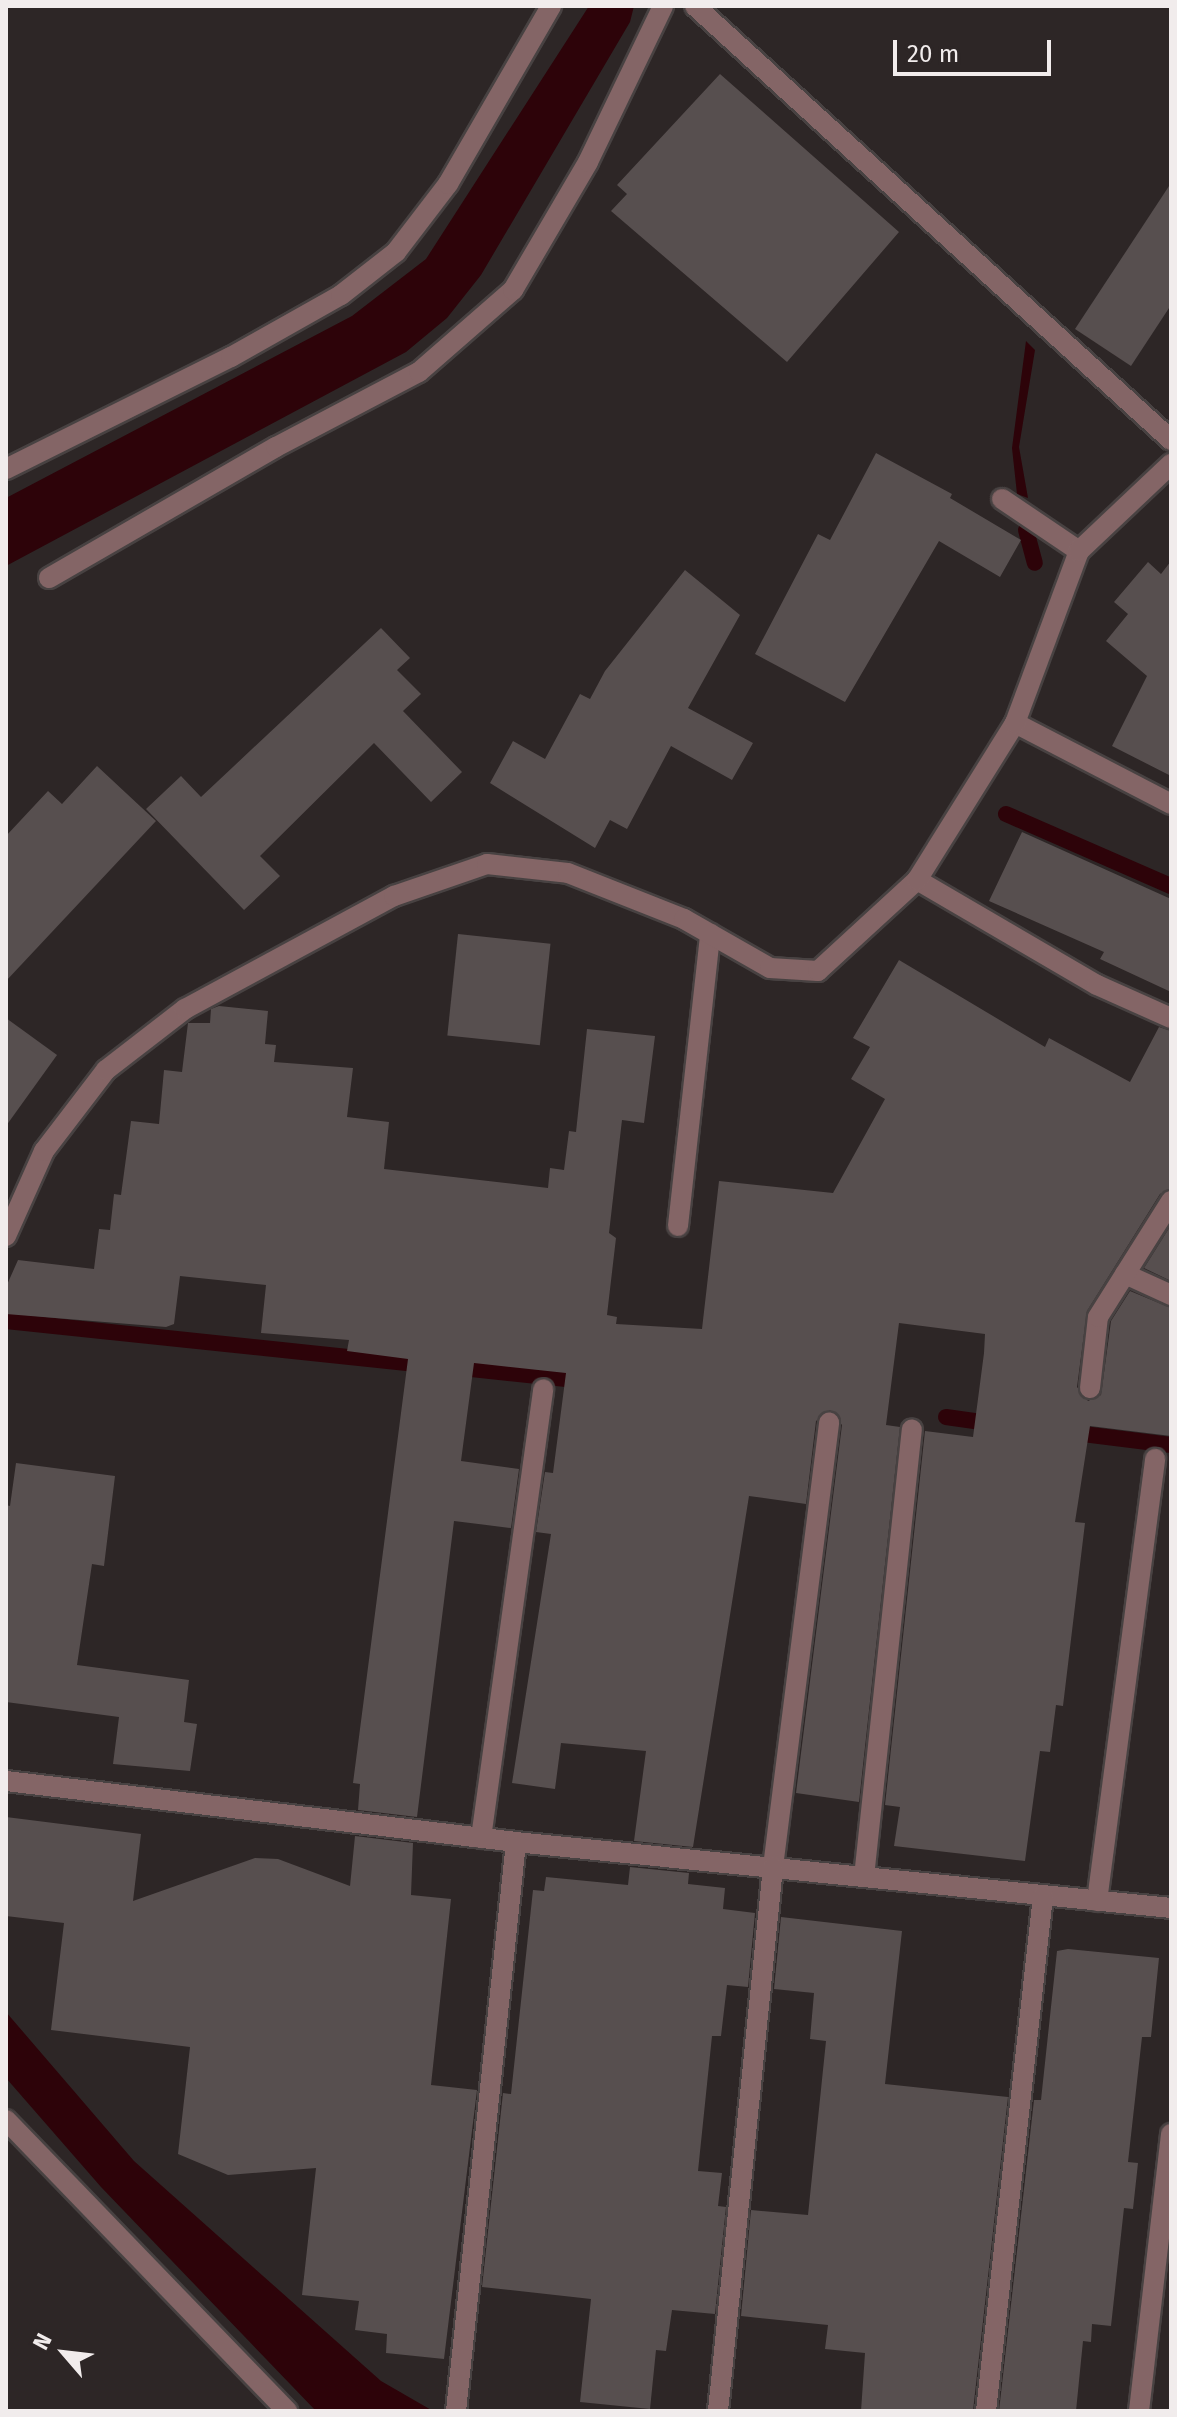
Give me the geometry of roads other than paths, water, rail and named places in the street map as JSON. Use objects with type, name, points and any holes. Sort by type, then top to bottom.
[{"type":"street","points":[[6,469],[231,357],[341,295],[396,252],[448,184],[551,6]]},
{"type":"street","points":[[49,578],[276,447],[419,372],[513,290],[588,162],[663,6]]},
{"type":"street","points":[[695,6],[1171,440]]},
{"type":"street","points":[[6,1236],[44,1151],[106,1070],[198,1001],[406,891],[487,864],[568,873],[710,934],[770,968],[818,971],[917,880],[1015,723],[1079,551],[1171,464]]},
{"type":"street","points":[[1002,499],[1079,551]]},
{"type":"street","points":[[1015,723],[1171,804]]},
{"type":"street","points":[[917,880],[1097,985],[1171,1018]]},
{"type":"street","points":[[678,1226],[710,934]]},
{"type":"street","points":[[1090,1388],[1098,1317],[1171,1201]]},
{"type":"street","points":[[1125,1274],[1171,1295]]},
{"type":"street","points":[[481,1838],[543,1389]]},
{"type":"street","points":[[718,2411],[773,1867],[829,1423]]},
{"type":"street","points":[[864,1877],[912,1430]]},
{"type":"street","points":[[1097,1901],[1155,1459]]},
{"type":"street","points":[[6,1781],[516,1842],[1171,1908]]},
{"type":"street","points":[[456,2411],[516,1842]]},
{"type":"street","points":[[986,2411],[1043,1896]]},
{"type":"street","points":[[6,2120],[287,2411]]},
{"type":"street","points":[[1139,2411],[1171,2134]]},
{"type":"waterway","points":[[1026,530],[1035,563]]},
{"type":"waterway","points":[[1006,814],[1171,886]]},
{"type":"waterway","points":[[6,1321],[426,1365]]},
{"type":"waterway","points":[[453,1367],[585,1381]]},
{"type":"waterway","points":[[946,1417],[996,1424]]},
{"type":"waterway","points":[[1067,1432],[1171,1445]]}]
